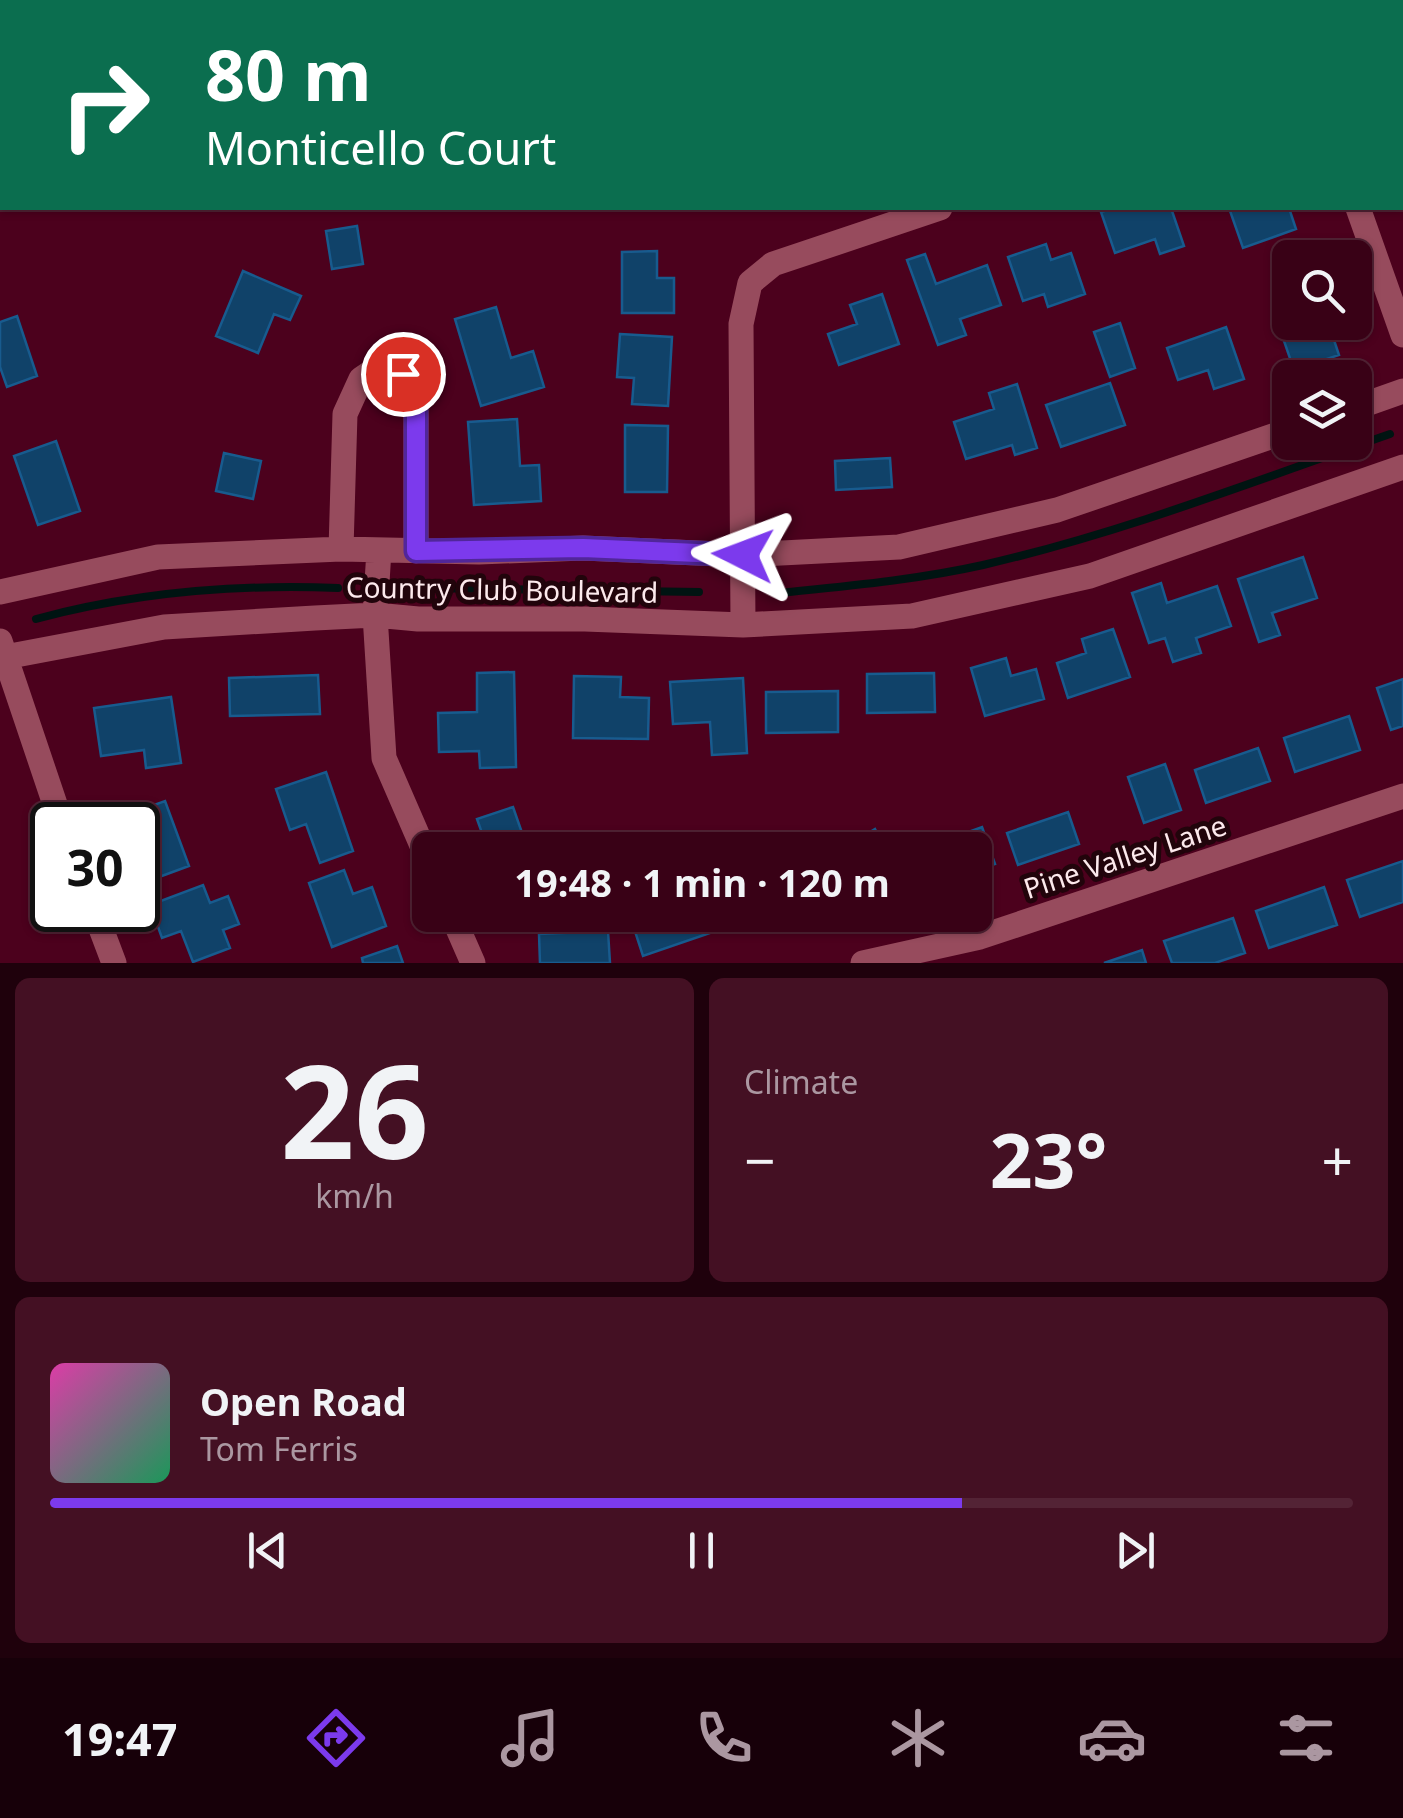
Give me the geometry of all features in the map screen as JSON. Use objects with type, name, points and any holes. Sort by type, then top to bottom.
[{"type":"street","points":[[743,625],[742,324],[750,283],[773,264],[934,210]]},
{"type":"street","points":[[1359,210],[1403,336]]},
{"type":"street","points":[[341,549],[345,414],[361,379],[382,364],[403,374],[416,411],[416,551]]},
{"type":"street","points":[[1372,402],[1403,391]]},
{"type":"street","name":"Country Club Boulevard","points":[[0,592],[158,557],[341,549],[583,548],[743,555],[899,548],[1057,510],[1272,436]]},
{"type":"street","name":"Country Club Boulevard","points":[[2,652],[164,627],[375,615],[743,625],[912,616],[1090,576],[1403,467]]},
{"type":"street","points":[[378,550],[375,615],[384,758],[416,832]]},
{"type":"street","points":[[2,652],[54,802]]},
{"type":"street","name":"Pine Valley Lane","points":[[863,963],[980,937],[1403,796]]},
{"type":"street","points":[[102,932],[114,963]]},
{"type":"street","points":[[459,932],[473,963]]},
{"type":"building","points":[[1172,210],[1184,246],[1160,254],[1155,239],[1115,253],[1101,212]]},
{"type":"building","points":[[1230,210],[1290,210],[1296,229],[1243,248]]},
{"type":"building","points":[[357,226],[363,264],[332,269],[326,231]]},
{"type":"building","points":[[1046,244],[1051,260],[1071,253],[1085,294],[1048,307],[1044,294],[1023,301],[1008,257]]},
{"type":"building","points":[[657,251],[657,278],[674,278],[674,313],[622,313],[622,252]]},
{"type":"building","points":[[925,254],[936,284],[987,265],[1001,305],[960,319],[966,335],[938,345],[907,260]]},
{"type":"building","points":[[243,271],[301,296],[290,320],[274,314],[258,353],[216,336]]},
{"type":"building","points":[[882,294],[899,344],[839,365],[828,334],[857,324],[850,305]]},
{"type":"building","points":[[496,307],[511,358],[533,351],[544,387],[481,406],[455,319]]},
{"type":"building","points":[[17,316],[37,376],[7,387],[0,367],[0,322]]},
{"type":"building","points":[[1120,323],[1135,368],[1110,377],[1094,332]]},
{"type":"building","points":[[1226,327],[1244,379],[1214,389],[1208,370],[1178,380],[1167,348]]},
{"type":"building","points":[[620,334],[672,337],[668,406],[632,404],[634,378],[617,377]]},
{"type":"building","points":[[1284,340],[1334,340],[1339,355],[1324,360],[1291,360]]},
{"type":"building","points":[[1110,383],[1125,425],[1061,447],[1046,405]]},
{"type":"building","points":[[1017,384],[1037,448],[1015,455],[1012,445],[966,459],[954,422],[994,409],[989,393]]},
{"type":"building","points":[[517,419],[520,466],[539,465],[541,501],[474,505],[468,422]]},
{"type":"building","points":[[625,425],[668,426],[667,492],[625,492]]},
{"type":"building","points":[[56,441],[80,511],[38,525],[14,456]]},
{"type":"building","points":[[224,453],[261,461],[253,499],[216,491]]},
{"type":"building","points":[[890,458],[892,487],[836,490],[835,461]]},
{"type":"building","points":[[1303,557],[1317,598],[1272,613],[1280,635],[1259,642],[1238,579]]},
{"type":"building","points":[[1161,583],[1167,603],[1217,586],[1231,626],[1196,638],[1201,653],[1173,662],[1165,638],[1149,643],[1132,593]]},
{"type":"building","points":[[1113,629],[1130,677],[1068,698],[1057,663],[1086,653],[1082,639]]},
{"type":"building","points":[[1006,658],[1011,676],[1036,669],[1044,699],[985,716],[971,668]]},
{"type":"building","points":[[514,672],[516,767],[480,768],[479,751],[439,752],[438,713],[477,712],[477,673]]},
{"type":"building","points":[[934,673],[935,712],[867,713],[867,674]]},
{"type":"building","points":[[318,675],[320,714],[230,716],[229,678]]},
{"type":"building","points":[[574,676],[621,677],[620,697],[649,698],[648,739],[573,738]]},
{"type":"building","points":[[743,678],[747,753],[712,755],[710,722],[673,724],[670,682]]},
{"type":"building","points":[[1403,679],[1403,726],[1391,730],[1377,688]]},
{"type":"building","points":[[838,691],[838,732],[766,733],[766,692]]},
{"type":"building","points":[[171,697],[181,763],[146,768],[144,750],[101,756],[94,708]]},
{"type":"building","points":[[1349,716],[1360,750],[1295,772],[1284,738]]},
{"type":"building","points":[[1258,748],[1270,781],[1206,803],[1195,770]]},
{"type":"building","points":[[1165,764],[1181,810],[1144,823],[1128,777]]},
{"type":"building","points":[[326,772],[353,851],[320,863],[306,824],[290,830],[276,789]]},
{"type":"building","points":[[165,801],[189,866],[160,877],[160,803]]},
{"type":"building","points":[[513,807],[522,832],[482,832],[477,819]]},
{"type":"building","points":[[1068,812],[1079,844],[1018,865],[1007,833]]},
{"type":"building","points":[[1403,861],[1403,902],[1360,917],[1347,880]]},
{"type":"building","points":[[344,870],[353,894],[372,887],[386,926],[332,947],[309,883]]},
{"type":"building","points":[[203,885],[210,903],[228,896],[239,924],[223,930],[230,948],[193,962],[181,931],[162,938],[160,901]]},
{"type":"building","points":[[1324,887],[1337,925],[1269,948],[1256,911]]},
{"type":"building","points":[[1233,918],[1245,953],[1215,963],[1172,963],[1164,941]]},
{"type":"building","points":[[608,932],[610,963],[540,963],[539,934]]},
{"type":"building","points":[[635,932],[710,932],[710,933],[643,956]]},
{"type":"building","points":[[397,946],[403,963],[363,963],[362,958]]},
{"type":"building","points":[[1142,950],[1146,963],[1104,963]]},
{"type":"waterway","points":[[778,593],[932,575],[1035,552],[1188,505],[1390,434]]},
{"type":"waterway","points":[[36,619],[111,602],[186,592],[261,587],[338,588]]},
{"type":"waterway","points":[[421,588],[699,592]]},
{"type":"route","points":[[403,374],[416,411],[416,551],[583,548],[743,555]]}]
